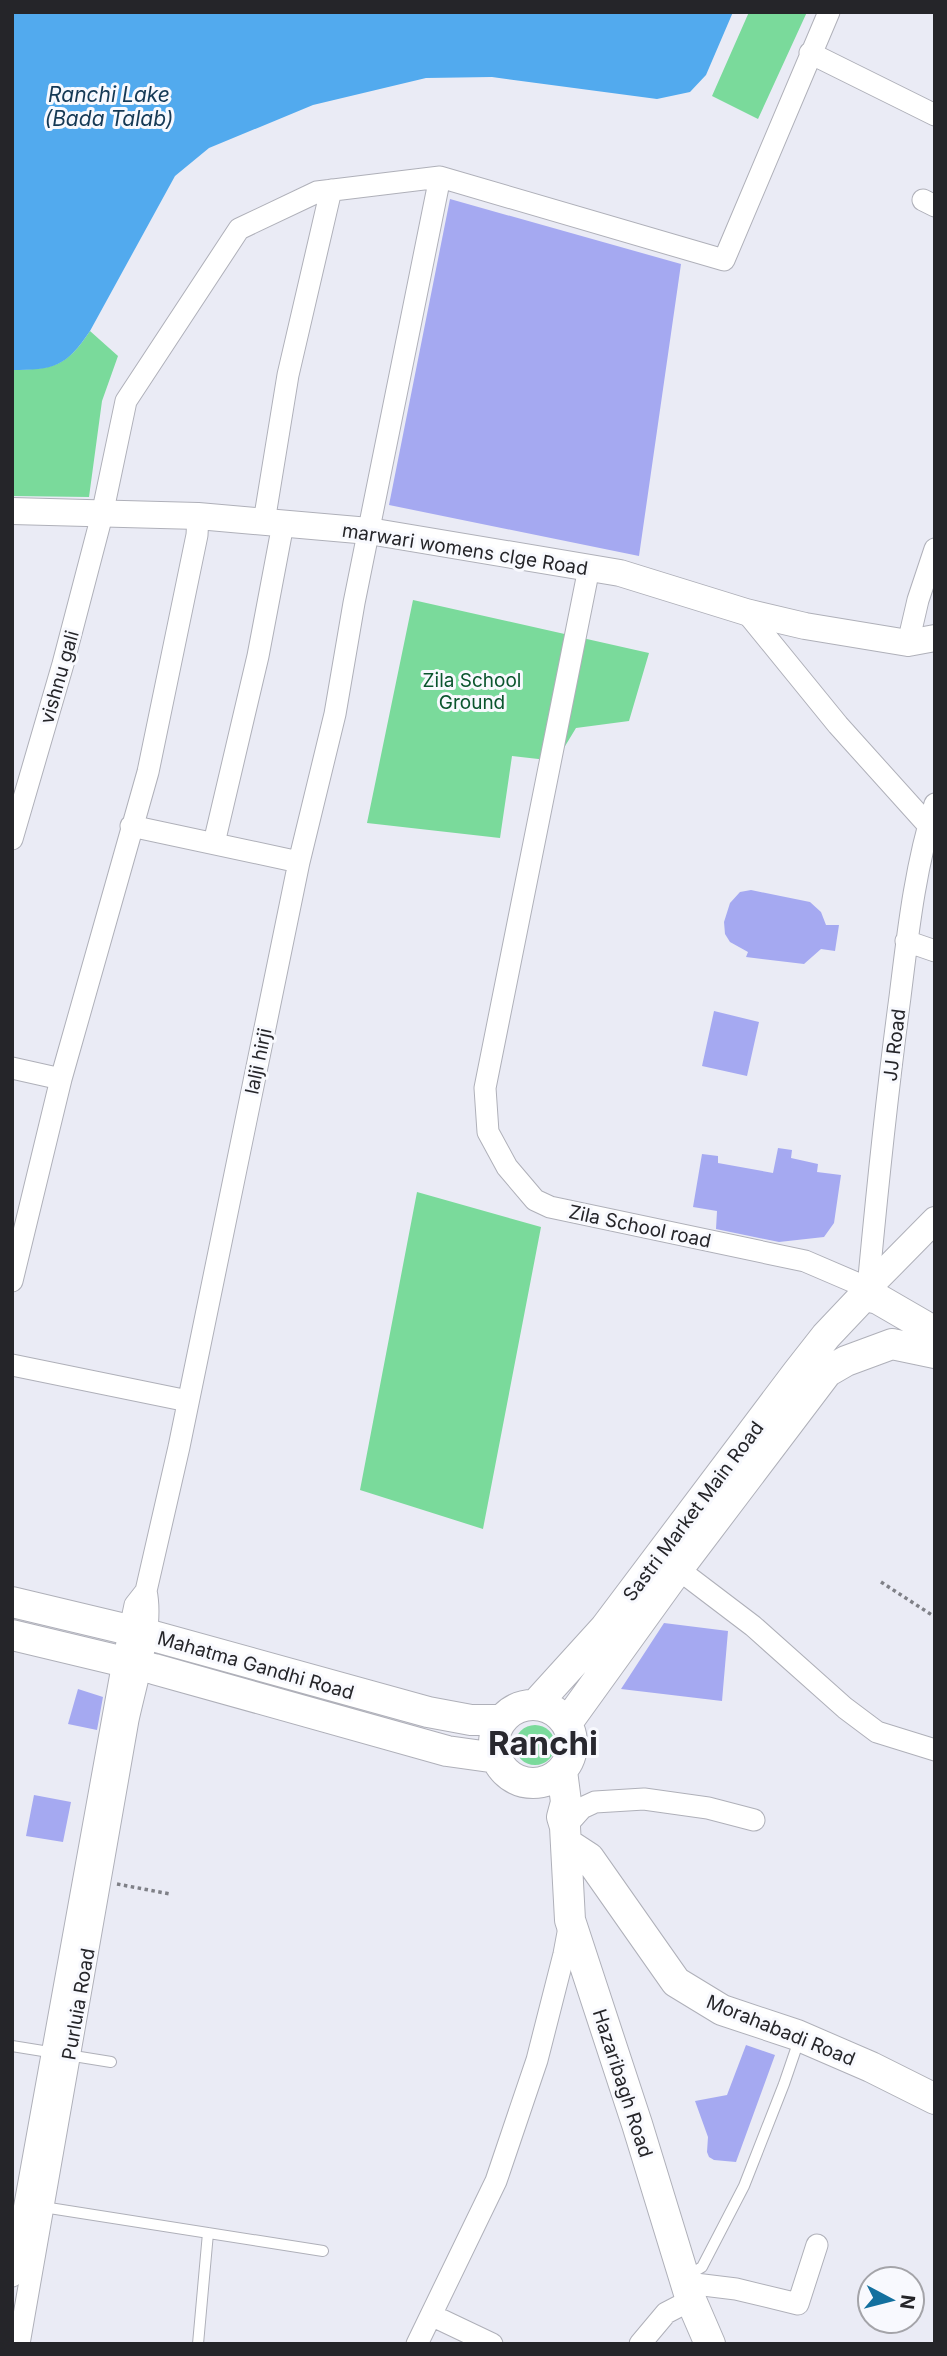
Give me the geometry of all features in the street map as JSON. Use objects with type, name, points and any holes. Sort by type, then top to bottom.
[{"type":"main road","name":"Sastri Market Main Road","points":[[536,1704],[605,1628],[797,1373],[845,1315],[868,1292]]},
{"type":"main road","points":[[868,1292],[935,1332]]},
{"type":"main road","points":[[567,1723],[678,1569],[827,1372],[846,1361],[892,1344],[935,1353]]},
{"type":"main road","name":"Mahatma Gandhi Road","points":[[12,1602],[138,1632],[428,1712],[471,1720],[501,1720]]},
{"type":"main road","name":"Mahatma Gandhi Road","points":[[12,1635],[131,1664],[447,1751],[497,1758]]},
{"type":"main road","points":[[536,1704],[559,1714],[572,1735],[569,1760],[562,1771],[551,1779],[527,1783],[504,1770],[494,1745],[501,1720],[511,1711],[536,1704]]},
{"type":"main road","name":"Hazaribagh Road","points":[[562,1771],[566,1802],[564,1829],[570,1920],[687,2286],[710,2344]]},
{"type":"main road","points":[[527,1783],[564,1829]]},
{"type":"main road","name":"Morahabadi Road","points":[[564,1829],[589,1858],[676,1982],[722,2010],[797,2035],[871,2067],[935,2099]]},
{"type":"street","points":[[440,177],[724,260],[829,12]]},
{"type":"street","points":[[810,53],[935,115]]},
{"type":"street","name":"vishnu gali","points":[[12,839],[63,664],[102,514],[126,401],[239,229],[317,192],[440,177]]},
{"type":"street","name":"lalji hirji","points":[[131,1664],[138,1632],[135,1605],[146,1591],[299,862],[335,714],[440,177]]},
{"type":"street","points":[[214,842],[258,656],[288,375],[331,190]]},
{"type":"street","name":"marwari womens clge Road","points":[[12,511],[198,516],[369,531],[620,573],[746,612],[805,626],[908,643],[935,638]]},
{"type":"street","points":[[12,1281],[61,1079],[148,772],[197,535],[198,516]]},
{"type":"street","points":[[908,643],[918,600],[935,549]]},
{"type":"street","name":"Zila School road","points":[[589,568],[485,1088],[488,1132],[507,1167],[535,1200],[550,1207],[805,1261],[868,1292]]},
{"type":"street","points":[[746,612],[838,725],[928,825]]},
{"type":"street","name":"JJ Road","points":[[868,1292],[885,1114],[906,941],[928,825],[935,804]]},
{"type":"street","points":[[131,826],[299,862]]},
{"type":"street","points":[[906,941],[935,951]]},
{"type":"street","points":[[12,1068],[61,1079]]},
{"type":"street","points":[[868,1292],[935,1220]]},
{"type":"street","points":[[12,1366],[188,1401]]},
{"type":"street","points":[[678,1569],[753,1626],[845,1708],[877,1732],[935,1750]]},
{"type":"street","name":"Purluia Road","points":[[12,2276],[100,1881],[131,1664]]},
{"type":"street","name":"Purluia Road","points":[[19,2344],[44,2207],[61,2055],[131,1664]]},
{"type":"street","points":[[564,1829],[582,1808],[595,1802],[644,1799],[708,1808],[754,1820]]},
{"type":"street","points":[[417,2344],[496,2181],[537,2060],[570,1920]]},
{"type":"street","points":[[640,2344],[687,2286],[736,2289],[797,2304],[817,2245]]},
{"type":"street","points":[[431,2315],[492,2344]]},
{"type":"lane","points":[[687,2286],[702,2267],[744,2186],[785,2084],[797,2046],[797,2035]]},
{"type":"lane","points":[[12,2046],[111,2062]]},
{"type":"lane","points":[[44,2207],[323,2251]]},
{"type":"lane","points":[[198,2344],[208,2233]]},
{"type":"path","points":[[881,1582],[935,1617]]},
{"type":"path","points":[[100,1881],[170,1894]]},
{"type":"green space","points":[[749,12],[807,12],[758,119],[712,96]]},
{"type":"green space","points":[[90,331],[118,356],[102,401],[89,497],[12,496],[12,370],[39,369],[58,364],[74,352]]},
{"type":"green space","name":"Zila School Ground","points":[[413,600],[649,653],[629,721],[576,728],[556,761],[512,756],[500,838],[367,823]]},
{"type":"green space","points":[[417,1192],[541,1227],[483,1529],[360,1490]]},
{"type":"green space","points":[[535,1725],[543,1726],[549,1731],[554,1737],[554,1753],[549,1759],[543,1764],[535,1765],[527,1764],[521,1759],[516,1753],[515,1745],[516,1737],[521,1731],[527,1726]]},
{"type":"water","name":"Ranchi Lake (Bada Talab)","points":[[12,12],[733,12],[706,75],[690,92],[657,99],[492,77],[426,78],[313,105],[209,148],[175,176],[90,331],[74,352],[49,367],[12,370]]},
{"type":"building","points":[[450,199],[681,264],[639,556],[389,505]]},
{"type":"building","points":[[751,890],[810,902],[821,912],[826,925],[839,925],[835,951],[821,949],[804,964],[746,957],[748,952],[730,942],[725,934],[724,922],[730,903],[740,892]]},
{"type":"building","points":[[714,1011],[759,1022],[747,1076],[702,1066]]},
{"type":"building","points":[[778,1148],[792,1150],[791,1158],[818,1164],[817,1172],[841,1175],[834,1223],[824,1237],[779,1242],[716,1229],[717,1211],[693,1207],[702,1154],[718,1156],[718,1163],[773,1173]]},
{"type":"building","points":[[664,1623],[728,1631],[722,1701],[621,1689]]},
{"type":"building","points":[[78,1689],[103,1697],[97,1730],[68,1724]]},
{"type":"building","points":[[34,1795],[71,1802],[63,1842],[26,1836]]},
{"type":"building","points":[[746,2045],[775,2055],[736,2162],[714,2160],[707,2152],[708,2137],[695,2101],[727,2095]]},
{"type":"district","name":"Ranchi","points":[[543,1743]]}]
